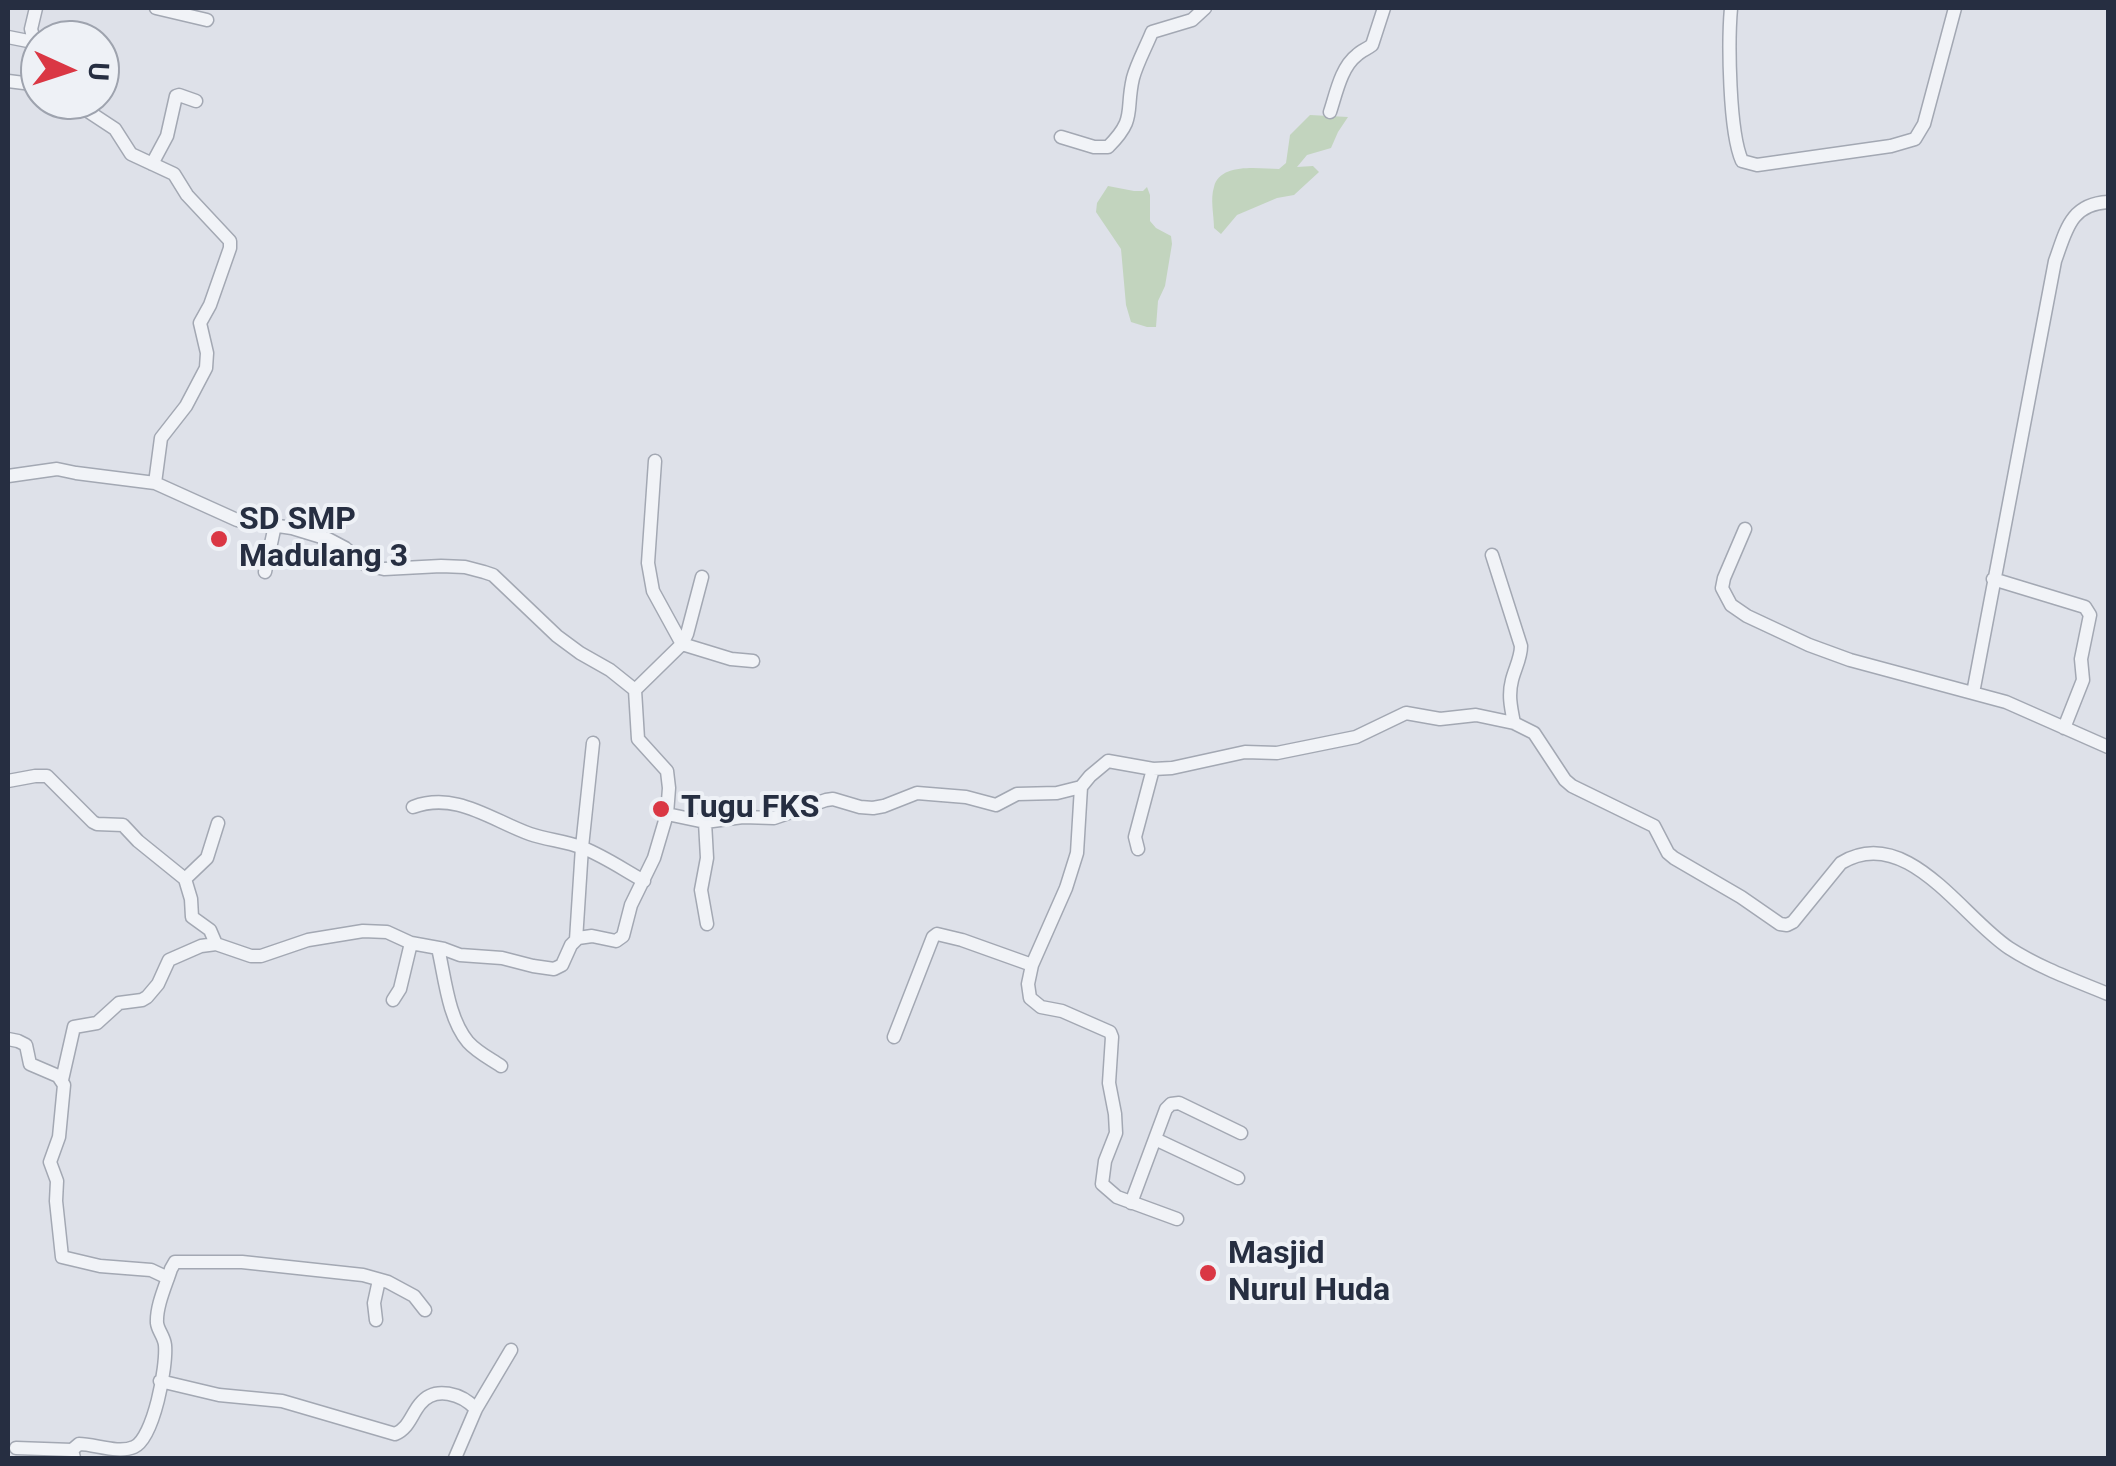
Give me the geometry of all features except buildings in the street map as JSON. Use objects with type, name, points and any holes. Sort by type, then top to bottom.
[{"type":"street","points":[[156,8],[207,20]]},
{"type":"street","points":[[1060,137],[1108,147],[1130,115],[1133,79],[1152,32],[1192,20],[1205,8]]},
{"type":"street","points":[[1330,112],[1349,64],[1372,46],[1384,8]]},
{"type":"street","points":[[1730,8],[1737,149],[1745,164],[1757,165],[1916,139],[1924,124],[1955,8]]},
{"type":"street","points":[[152,164],[167,136],[176,96],[196,101]]},
{"type":"street","points":[[101,120],[114,129],[132,154],[174,174],[187,196],[230,245],[200,323],[206,368],[186,406],[161,438],[155,483]]},
{"type":"street","points":[[1972,693],[2055,261],[2074,216],[2088,206],[2108,202]]},
{"type":"street","points":[[656,461],[648,563],[653,591],[682,644],[718,656],[753,661]]},
{"type":"street","points":[[8,476],[57,468],[155,483],[237,520],[328,539],[366,565],[384,569],[465,567],[493,575],[557,636],[635,690],[638,740],[667,771],[666,814],[654,858],[630,905],[620,939],[588,936],[576,940],[562,965],[554,968],[460,955],[411,943],[387,932],[363,931],[308,940],[255,956],[216,944],[200,946],[169,960],[147,997],[119,1003],[97,1023],[74,1027],[62,1080],[59,1137],[50,1162],[58,1187],[62,1257],[100,1266],[151,1270],[168,1278]]},
{"type":"street","points":[[265,572],[275,525]]},
{"type":"street","points":[[1745,529],[1722,588],[1731,605],[1781,632],[1850,660],[2006,702],[2108,747]]},
{"type":"street","points":[[1492,555],[1522,646],[1511,685],[1514,723]]},
{"type":"street","points":[[635,690],[682,644],[702,577]]},
{"type":"street","points":[[1992,580],[2084,607],[2090,615],[2080,659],[2083,680],[2064,728]]},
{"type":"street","points":[[1177,1220],[1116,1198],[1102,1184],[1105,1161],[1116,1133],[1109,1084],[1112,1037],[1106,1028],[1034,1004],[1028,991],[1032,965],[1073,868],[1081,787],[1108,761],[1172,768],[1245,752],[1276,753],[1356,737],[1406,714],[1440,719],[1476,714],[1514,723],[1534,734],[1572,786],[1654,826],[1674,858],[1741,896],[1780,924],[1793,922],[1841,862],[1864,853],[1881,853],[1910,863],[1926,874],[1987,933],[2012,950],[2046,969],[2108,994]]},
{"type":"street","points":[[576,940],[593,742]]},
{"type":"street","points":[[1138,849],[1135,837],[1153,768]]},
{"type":"street","points":[[8,781],[46,776],[93,822],[122,825],[185,879],[192,917],[210,930],[216,944]]},
{"type":"street","points":[[666,814],[706,822],[780,817],[832,799],[873,808],[917,793],[966,797],[990,805],[1017,794],[1081,787]]},
{"type":"street","points":[[414,807],[430,800],[474,809],[532,834],[582,847],[644,881]]},
{"type":"street","points":[[706,822],[707,858],[701,890],[707,924]]},
{"type":"street","points":[[185,879],[207,858],[218,823]]},
{"type":"street","points":[[894,1037],[937,934],[1032,965]]},
{"type":"street","points":[[393,1000],[400,989],[411,943]]},
{"type":"street","points":[[438,948],[456,1020],[465,1038],[501,1066]]},
{"type":"street","points":[[8,1040],[26,1045],[30,1064],[62,1080]]},
{"type":"street","points":[[1131,1203],[1171,1104],[1179,1103],[1241,1133]]},
{"type":"street","points":[[1155,1138],[1238,1178]]},
{"type":"street","points":[[16,1448],[73,1454],[75,1446],[84,1444],[122,1450],[137,1446],[147,1435],[152,1425],[165,1342],[157,1319],[173,1263],[242,1262],[364,1275],[414,1296],[424,1310]]},
{"type":"street","points":[[376,1320],[374,1303],[379,1280]]},
{"type":"street","points":[[455,1458],[476,1409],[511,1350]]},
{"type":"street","points":[[160,1381],[219,1395],[282,1401],[395,1434],[413,1418],[422,1401],[431,1396],[460,1394],[476,1409]]},
{"type":"green space","points":[[1310,115],[1348,117],[1331,148],[1307,155],[1297,167],[1313,166],[1319,172],[1294,195],[1237,215],[1221,234],[1214,228],[1212,207],[1218,179],[1232,170],[1279,169],[1286,163],[1290,135]]},
{"type":"green space","points":[[1108,186],[1134,191],[1147,187],[1150,221],[1171,236],[1156,327],[1131,322],[1121,249],[1096,212]]},
{"type":"place","name":"SD SMP Madulang 3","points":[[219,539]]},
{"type":"place","name":"Tugu FKS","points":[[661,809]]},
{"type":"place","name":"Masjid Nurul Huda","points":[[1208,1273]]}]
